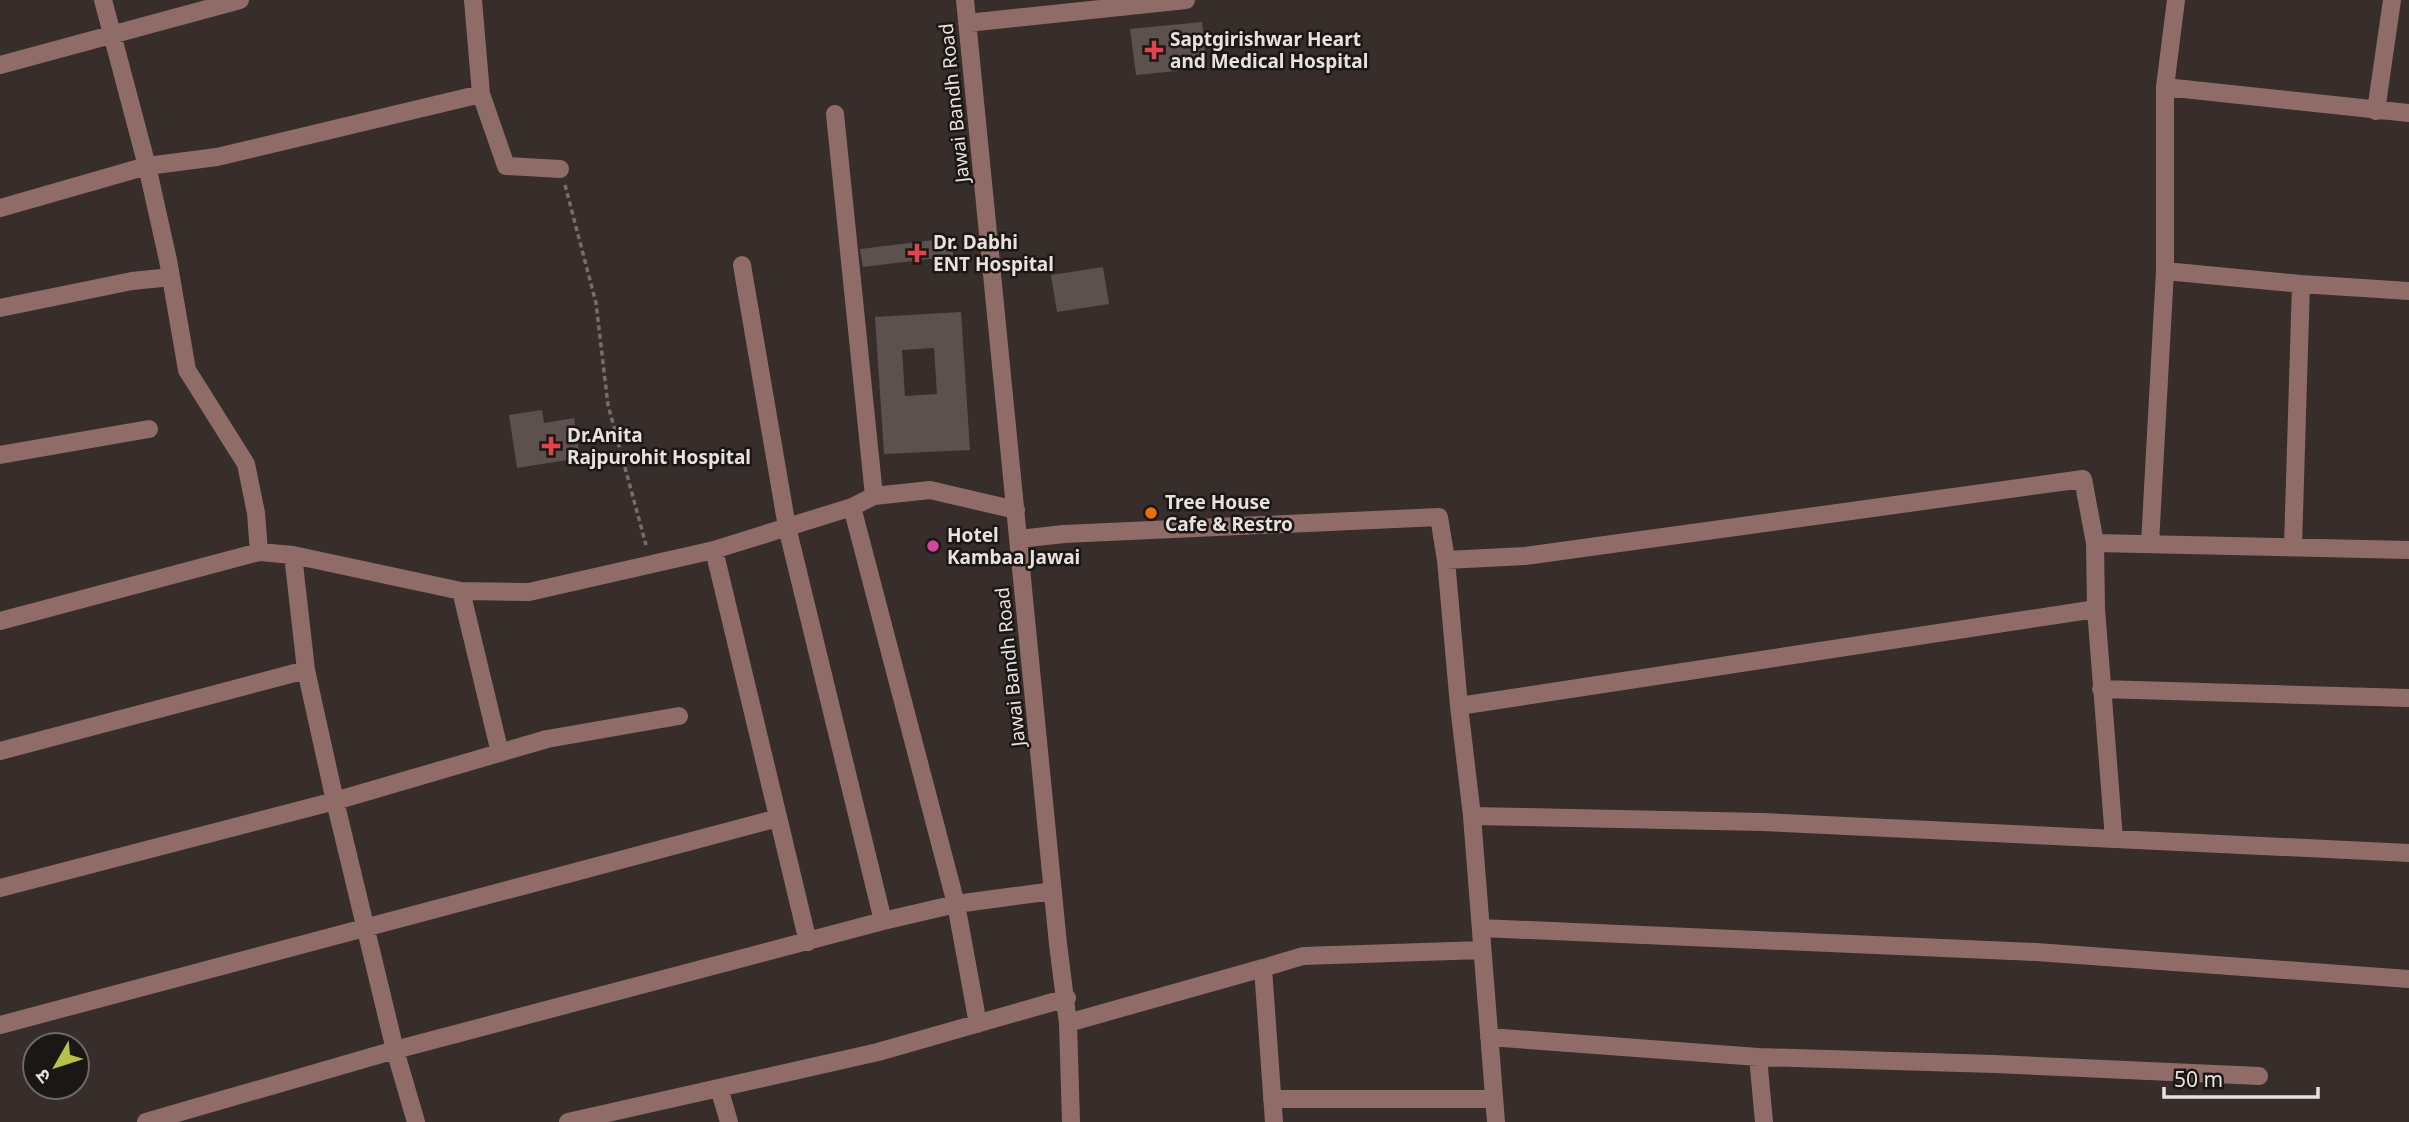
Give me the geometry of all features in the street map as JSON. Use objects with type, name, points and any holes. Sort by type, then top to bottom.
[{"type":"street","points":[[103,0],[147,166],[171,277],[187,370],[246,464],[257,513],[259,552]]},
{"type":"street","points":[[0,65],[240,0]]},
{"type":"street","points":[[473,0],[481,94],[506,166],[561,169]]},
{"type":"street","name":"Jawai Bandh Road","points":[[965,0],[1053,891],[1067,998],[1071,1122]]},
{"type":"street","points":[[967,23],[1114,3],[1186,0]]},
{"type":"street","points":[[2150,542],[2165,271],[2165,87],[2176,0]]},
{"type":"street","points":[[2376,111],[2392,0]]},
{"type":"street","points":[[2165,87],[2409,113]]},
{"type":"street","points":[[0,208],[147,166],[217,157],[481,94]]},
{"type":"street","points":[[835,114],[874,496]]},
{"type":"street","points":[[742,265],[787,527],[883,921]]},
{"type":"street","points":[[2165,271],[2409,291]]},
{"type":"street","points":[[0,308],[132,281],[171,277]]},
{"type":"street","points":[[2293,546],[2301,284]]},
{"type":"street","points":[[0,455],[149,429]]},
{"type":"street","points":[[1447,560],[1525,556],[2083,479],[2095,542],[2101,689],[2114,839]]},
{"type":"street","points":[[0,621],[259,552],[293,555],[461,591],[529,592],[714,550],[852,507],[874,496],[930,490],[1016,510]]},
{"type":"street","points":[[852,507],[956,904],[978,1024]]},
{"type":"street","points":[[1019,539],[1064,534],[1439,517],[1447,560],[1459,706],[1472,816],[1496,1122]]},
{"type":"street","points":[[2095,542],[2409,550]]},
{"type":"street","points":[[714,550],[808,942]]},
{"type":"street","points":[[293,555],[306,670],[334,801],[395,1051],[416,1122]]},
{"type":"street","points":[[461,591],[500,753]]},
{"type":"street","points":[[1459,706],[2096,609]]},
{"type":"street","points":[[0,751],[306,670]]},
{"type":"street","points":[[2101,689],[2409,698]]},
{"type":"street","points":[[0,888],[334,801],[547,739],[679,716]]},
{"type":"street","points":[[1472,816],[1763,822],[2409,853]]},
{"type":"street","points":[[0,1025],[778,818]]},
{"type":"street","points":[[146,1122],[395,1051],[883,921],[956,904],[1053,891]]},
{"type":"street","points":[[1480,928],[2036,952],[2409,979]]},
{"type":"street","points":[[1068,1023],[1303,956],[1482,950]]},
{"type":"street","points":[[1263,968],[1274,1122]]},
{"type":"street","points":[[568,1122],[878,1052],[1067,998]]},
{"type":"street","points":[[1489,1037],[1758,1058],[1994,1064],[2259,1076]]},
{"type":"street","points":[[1758,1058],[1764,1122]]},
{"type":"street","points":[[719,1088],[729,1122]]},
{"type":"street","points":[[1272,1099],[1494,1099]]},
{"type":"path","points":[[561,169],[596,303],[608,405],[652,564]]},
{"type":"building","points":[[1202,22],[1207,68],[1136,75],[1130,29]]},
{"type":"building","points":[[951,238],[953,256],[863,267],[860,249]]},
{"type":"building","points":[[1103,267],[1109,304],[1057,312],[1051,275]]},
{"type":"building","points":[[961,312],[970,450],[884,454],[875,317]],"holes":[[[934,348],[937,394],[905,396],[902,350]]]},
{"type":"building","points":[[542,410],[544,423],[574,418],[580,458],[517,468],[509,415]]},
{"type":"place","name":"Saptgirishwar Heart and Medical Hospital","points":[[1154,50]]},
{"type":"place","name":"Dr. Dabhi ENT Hospital","points":[[917,253]]},
{"type":"place","name":"Dr.Anita Rajpurohit Hospital","points":[[551,446]]},
{"type":"place","name":"Tree House Cafe & Restro","points":[[1151,513]]},
{"type":"place","name":"Hotel Kambaa Jawai","points":[[933,546]]}]
